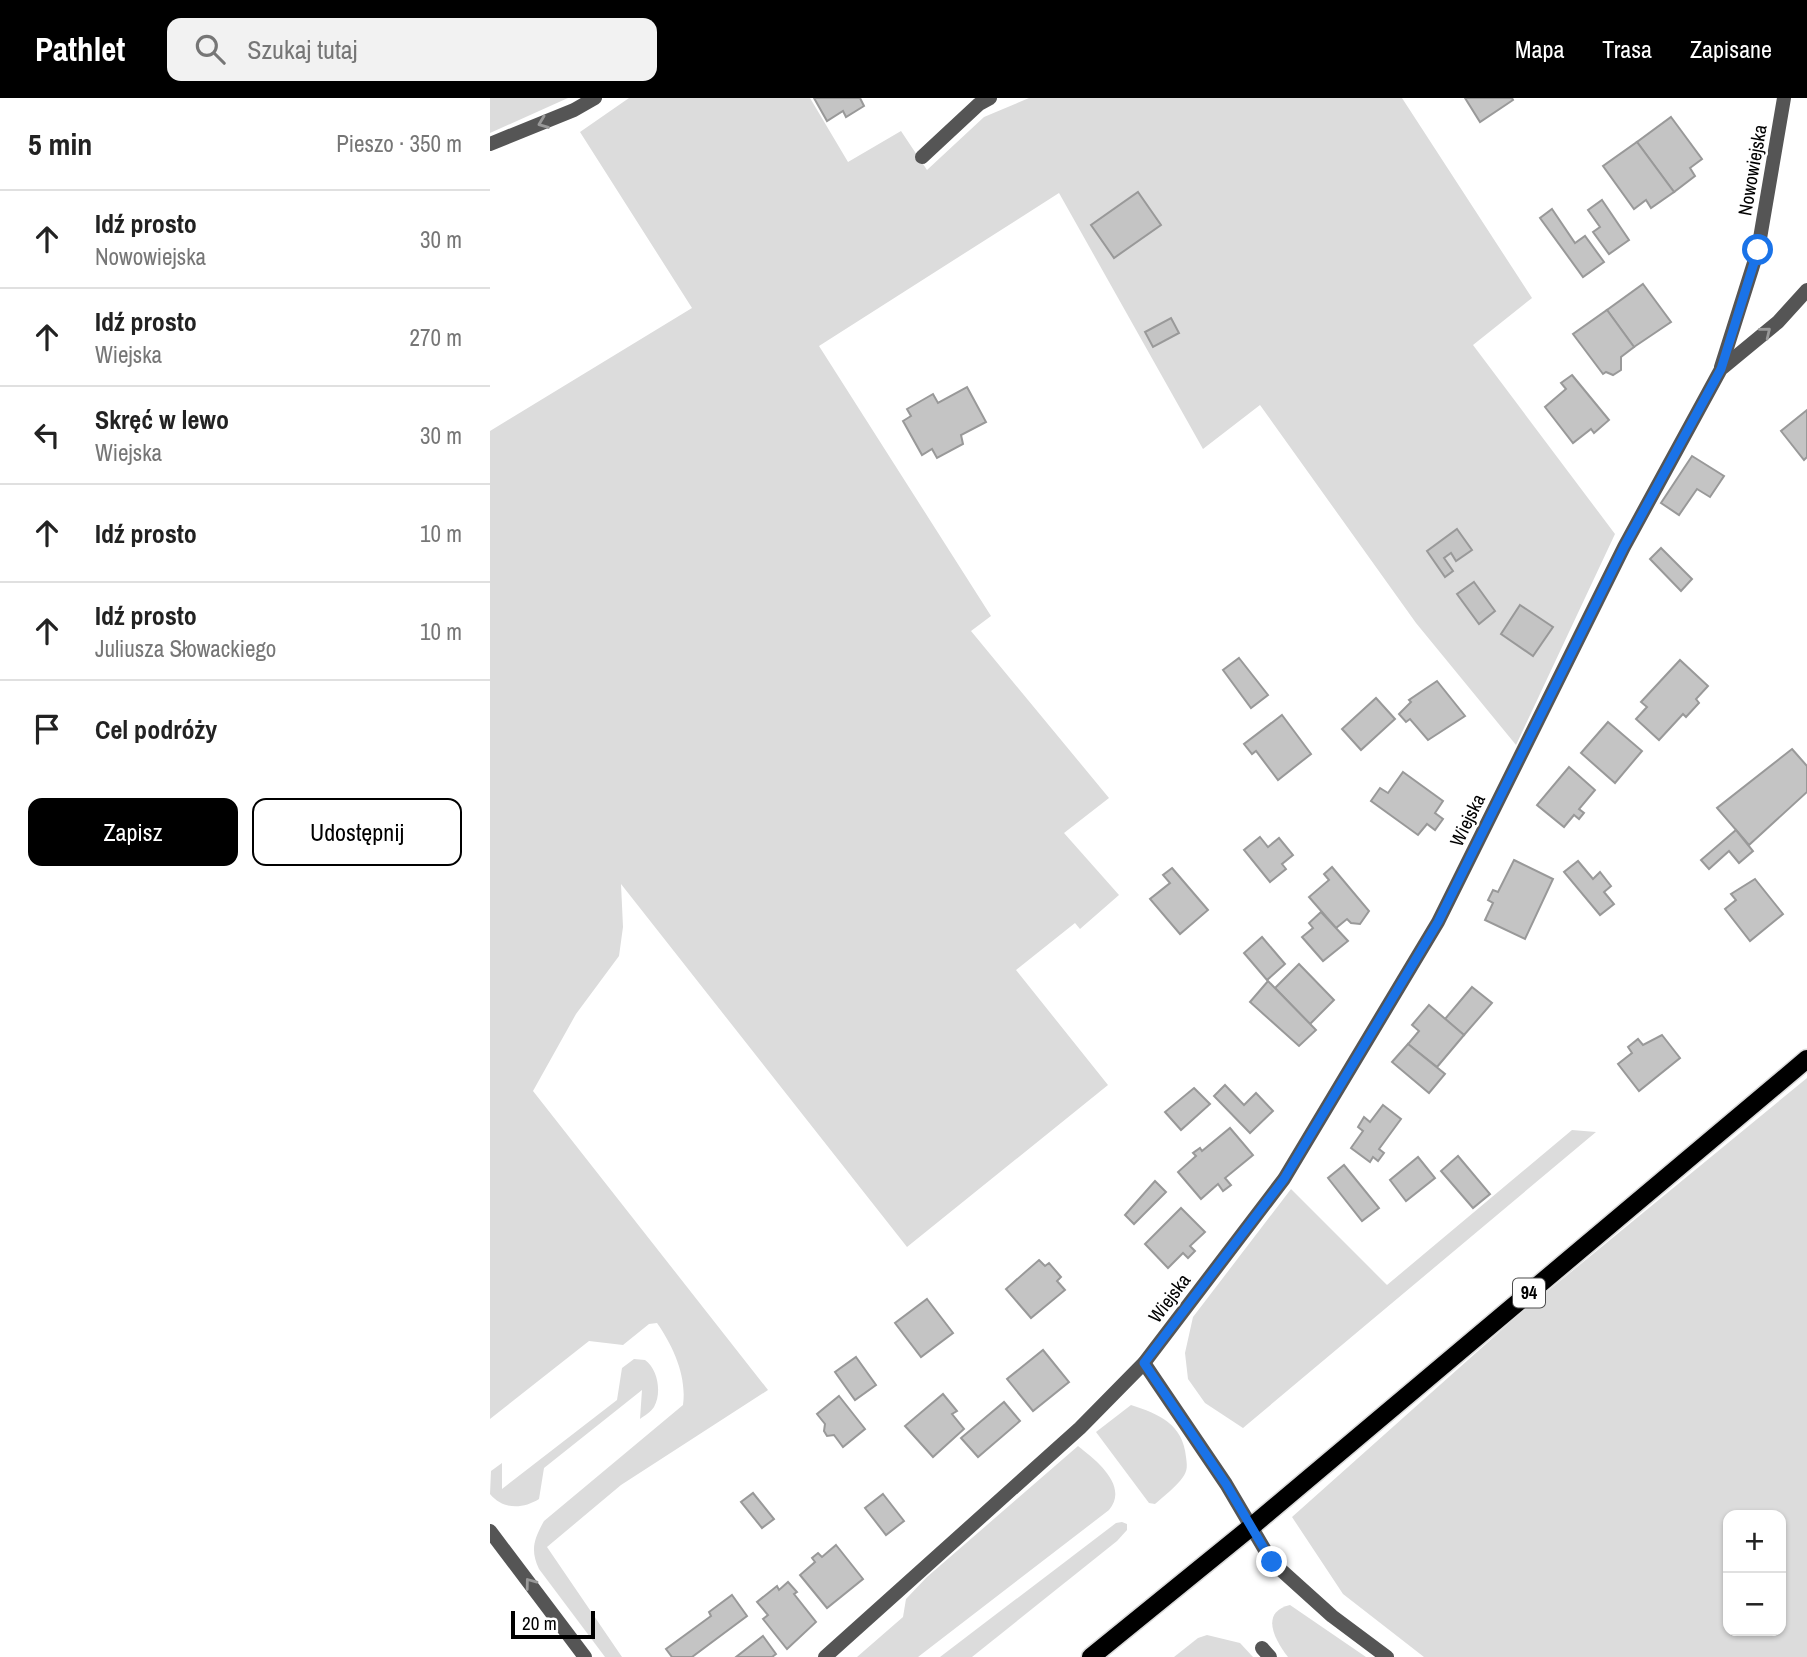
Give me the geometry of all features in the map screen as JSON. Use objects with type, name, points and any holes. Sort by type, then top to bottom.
[{"type":"main road","name":"94","points":[[1091,1657],[1251,1527],[1807,1059]]},
{"type":"street","points":[[490,144],[553,119],[595,98]]},
{"type":"street","points":[[922,157],[979,104],[990,98]]},
{"type":"street","name":"Nowowiejska","points":[[1721,369],[1758,250],[1784,98]]},
{"type":"street","name":"Wiejska","points":[[825,1657],[920,1568],[1080,1427],[1144,1363],[1284,1179],[1438,922],[1624,547],[1721,369],[1778,322],[1807,290]]},
{"type":"street","points":[[1144,1363],[1226,1484],[1272,1562],[1332,1616],[1387,1657]]},
{"type":"street","points":[[490,1531],[585,1657]]},
{"type":"shaded area","points":[[490,98],[568,98],[490,133]]},
{"type":"shaded area","points":[[629,98],[810,98],[848,162],[901,131],[927,170],[984,117],[1029,98],[1402,98],[1532,298],[1473,345],[1615,534],[1516,745],[1416,623],[1260,405],[1203,449],[1059,193],[819,346],[991,616],[971,631],[1109,798],[1064,833],[1119,895],[1080,929],[1075,923],[1016,970],[1108,1085],[907,1247],[621,884],[623,927],[619,956],[576,1014],[533,1091],[768,1390],[621,1485],[547,1547],[622,1657],[605,1657],[539,1569],[534,1550],[536,1539],[544,1521],[683,1405],[683,1383],[678,1362],[668,1341],[657,1323],[649,1324],[623,1345],[589,1341],[490,1419],[490,431],[692,308],[580,132]]},
{"type":"shaded area","points":[[1807,1078],[1807,1657],[1424,1657],[1343,1594],[1292,1517],[1515,1318]]},
{"type":"shaded area","points":[[1572,1130],[1596,1132],[1243,1428],[1205,1403],[1188,1379],[1185,1353],[1193,1317],[1291,1189],[1387,1285]]},
{"type":"shaded area","points":[[634,1359],[645,1360],[656,1375],[658,1395],[651,1411],[640,1419],[642,1390],[544,1468],[539,1499],[513,1506],[501,1503],[490,1494],[491,1471],[502,1463],[502,1489],[617,1400],[622,1368]]},
{"type":"shaded area","points":[[1131,1405],[1168,1422],[1175,1428],[1184,1446],[1187,1465],[1185,1474],[1155,1504],[1149,1503],[1096,1432]]},
{"type":"shaded area","points":[[1078,1446],[1094,1459],[1113,1483],[1114,1501],[1109,1510],[918,1657],[857,1657],[903,1617],[906,1599],[927,1577]]},
{"type":"shaded area","points":[[1116,1523],[1127,1524],[1127,1530],[1117,1541],[972,1657],[940,1657]]},
{"type":"shaded area","points":[[1290,1605],[1366,1657],[1288,1657],[1278,1642],[1272,1620],[1281,1609]]},
{"type":"shaded area","points":[[1207,1635],[1240,1643],[1253,1657],[1174,1657],[1198,1638]]},
{"type":"building","points":[[814,98],[860,98],[864,106],[846,117],[843,111],[827,121]]},
{"type":"building","points":[[1465,98],[1512,98],[1513,100],[1480,122]]},
{"type":"building","points":[[1671,117],[1702,159],[1690,168],[1695,176],[1674,192],[1637,142]]},
{"type":"building","points":[[1637,142],[1674,192],[1651,208],[1646,200],[1634,209],[1603,166]]},
{"type":"building","points":[[1138,192],[1161,225],[1114,258],[1091,225]]},
{"type":"building","points":[[1602,200],[1629,240],[1609,254],[1593,232],[1600,227],[1588,210]]},
{"type":"building","points":[[1552,209],[1575,243],[1585,236],[1604,262],[1583,277],[1540,218]]},
{"type":"building","points":[[1643,284],[1671,322],[1634,347],[1607,310]]},
{"type":"building","points":[[1607,310],[1634,347],[1621,357],[1621,370],[1613,375],[1606,372],[1603,374],[1573,334]]},
{"type":"building","points":[[1171,318],[1179,333],[1153,347],[1145,332]]},
{"type":"building","points":[[1572,375],[1609,420],[1594,433],[1591,429],[1573,443],[1545,407],[1566,389],[1561,383]]},
{"type":"building","points":[[967,387],[986,422],[961,435],[963,444],[937,458],[932,449],[922,455],[903,421],[911,416],[907,409],[933,394],[938,403]]},
{"type":"building","points":[[1807,410],[1807,457],[1804,460],[1781,431]]},
{"type":"building","points":[[1692,456],[1724,476],[1710,497],[1697,489],[1679,515],[1661,503]]},
{"type":"building","points":[[1457,529],[1472,550],[1456,561],[1451,553],[1444,558],[1453,571],[1445,577],[1427,551]]},
{"type":"building","points":[[1661,548],[1692,579],[1681,591],[1650,559]]},
{"type":"building","points":[[1474,582],[1495,611],[1479,624],[1457,594]]},
{"type":"building","points":[[1520,605],[1553,627],[1533,656],[1501,634]]},
{"type":"building","points":[[1239,658],[1268,695],[1251,708],[1223,670]]},
{"type":"building","points":[[1680,660],[1708,686],[1696,699],[1699,703],[1686,717],[1683,714],[1659,740],[1636,719],[1647,707],[1641,702]]},
{"type":"building","points":[[1437,681],[1465,716],[1428,740],[1410,719],[1406,722],[1399,714],[1411,702],[1409,700]]},
{"type":"building","points":[[1376,698],[1395,719],[1361,750],[1342,729]]},
{"type":"building","points":[[1282,715],[1311,754],[1278,780],[1256,751],[1252,754],[1244,744]]},
{"type":"building","points":[[1608,722],[1642,751],[1615,783],[1581,753]]},
{"type":"building","points":[[1792,749],[1807,766],[1807,792],[1749,845],[1717,808]]},
{"type":"building","points":[[1569,767],[1595,790],[1579,809],[1584,813],[1579,819],[1574,815],[1564,827],[1537,805]]},
{"type":"building","points":[[1403,772],[1443,801],[1435,813],[1443,819],[1435,830],[1427,824],[1418,835],[1371,801],[1380,788],[1388,793]]},
{"type":"building","points":[[1736,830],[1753,851],[1739,863],[1729,851],[1709,869],[1701,860]]},
{"type":"building","points":[[1260,837],[1268,847],[1279,838],[1293,855],[1282,864],[1286,869],[1270,882],[1244,850]]},
{"type":"building","points":[[1514,860],[1553,879],[1525,939],[1485,920],[1493,903],[1488,900],[1493,890],[1498,892]]},
{"type":"building","points":[[1578,861],[1593,879],[1600,872],[1611,886],[1604,892],[1614,904],[1600,915],[1564,872]]},
{"type":"building","points":[[1332,867],[1369,911],[1360,924],[1351,923],[1347,919],[1336,928],[1309,897],[1329,880],[1324,874]]},
{"type":"building","points":[[1172,868],[1208,910],[1180,934],[1150,899],[1170,883],[1163,875]]},
{"type":"building","points":[[1755,879],[1783,914],[1750,941],[1725,909],[1736,900],[1731,894]]},
{"type":"building","points":[[1321,912],[1348,941],[1323,961],[1302,937],[1313,928],[1309,923]]},
{"type":"building","points":[[1262,937],[1285,964],[1267,980],[1244,953]]},
{"type":"building","points":[[1299,964],[1334,1000],[1310,1024],[1275,988]]},
{"type":"building","points":[[1268,981],[1316,1030],[1299,1046],[1250,1002]]},
{"type":"building","points":[[1472,987],[1492,1003],[1464,1035],[1445,1019]]},
{"type":"building","points":[[1429,1005],[1464,1035],[1437,1067],[1408,1044],[1419,1031],[1412,1025]]},
{"type":"building","points":[[1662,1035],[1680,1058],[1639,1091],[1618,1064],[1632,1053],[1628,1047],[1638,1039],[1643,1045]]},
{"type":"building","points":[[1408,1044],[1445,1074],[1429,1093],[1392,1062]]},
{"type":"building","points":[[1225,1085],[1244,1105],[1256,1093],[1273,1111],[1250,1133],[1214,1096]]},
{"type":"building","points":[[1194,1088],[1210,1104],[1181,1130],[1165,1112]]},
{"type":"building","points":[[1383,1105],[1401,1119],[1379,1149],[1384,1153],[1378,1161],[1373,1157],[1370,1162],[1351,1148],[1363,1131],[1358,1127],[1364,1117],[1370,1122]]},
{"type":"building","points":[[1230,1128],[1253,1155],[1225,1178],[1231,1185],[1223,1191],[1218,1184],[1201,1199],[1178,1172],[1196,1156],[1193,1153],[1200,1148],[1202,1151]]},
{"type":"building","points":[[1458,1156],[1490,1194],[1473,1208],[1441,1171]]},
{"type":"building","points":[[1418,1157],[1435,1178],[1406,1201],[1390,1180]]},
{"type":"building","points":[[1344,1165],[1379,1208],[1362,1221],[1328,1178]]},
{"type":"building","points":[[1155,1181],[1166,1192],[1134,1224],[1125,1215]]},
{"type":"building","points":[[1181,1208],[1205,1232],[1190,1246],[1195,1251],[1188,1258],[1183,1253],[1168,1268],[1145,1244]]},
{"type":"building","points":[[1039,1260],[1045,1266],[1049,1263],[1061,1277],[1057,1281],[1065,1290],[1031,1318],[1006,1289]]},
{"type":"building","points":[[927,1299],[953,1333],[921,1357],[895,1323]]},
{"type":"building","points":[[1043,1350],[1069,1382],[1033,1411],[1007,1379]]},
{"type":"building","points":[[856,1357],[876,1385],[855,1400],[835,1372]]},
{"type":"building","points":[[943,1394],[957,1411],[952,1414],[964,1429],[933,1457],[905,1426]]},
{"type":"building","points":[[839,1396],[865,1429],[843,1447],[834,1435],[827,1436],[824,1431],[825,1424],[817,1414]]},
{"type":"building","points":[[1004,1402],[1020,1421],[978,1457],[961,1438]]},
{"type":"building","points":[[753,1493],[774,1519],[762,1528],[741,1502]]},
{"type":"building","points":[[883,1494],[904,1521],[886,1535],[865,1508]]},
{"type":"building","points":[[836,1545],[863,1579],[827,1608],[800,1575],[815,1562],[812,1558],[818,1553],[822,1557]]},
{"type":"building","points":[[788,1582],[816,1622],[787,1649],[763,1619],[768,1615],[757,1602],[777,1586],[779,1590]]},
{"type":"building","points":[[732,1595],[747,1616],[692,1657],[672,1657],[666,1649],[711,1616],[709,1612]]},
{"type":"building","points":[[763,1636],[776,1654],[772,1657],[736,1657]]},
{"type":"route","points":[[1272,1562],[1226,1484],[1144,1363],[1284,1179],[1438,922],[1624,547],[1721,369],[1758,250]]}]
